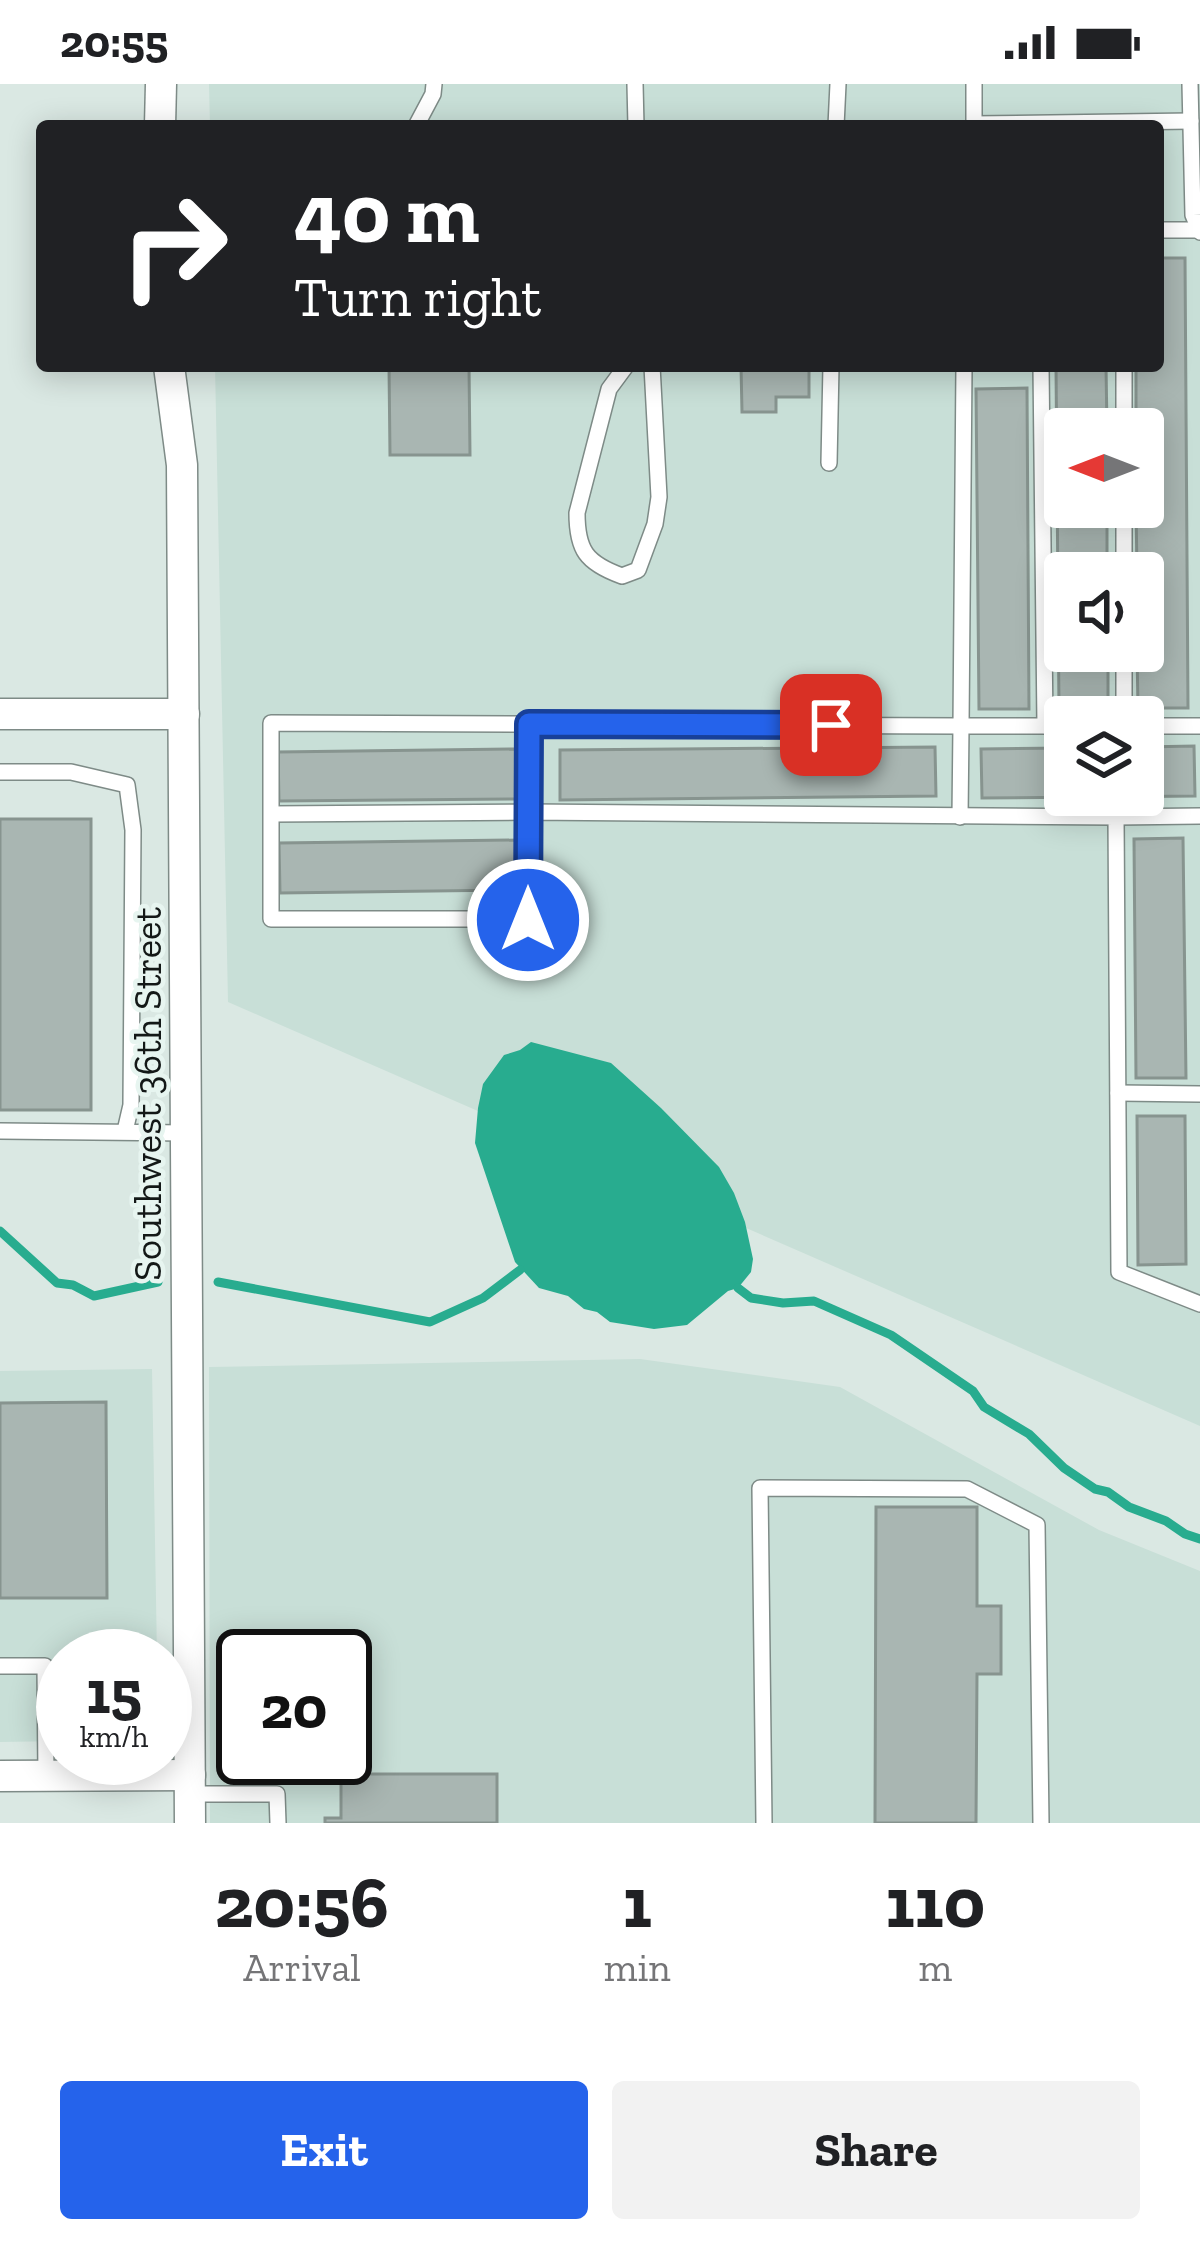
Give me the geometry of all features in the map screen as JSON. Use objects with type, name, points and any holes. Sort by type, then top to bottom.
[{"type":"street","points":[[160,120],[161,84]]},
{"type":"street","name":"Southwest 36th Street","points":[[170,372],[182,465],[190,1797]]},
{"type":"street","points":[[0,714],[184,714]]},
{"type":"street","points":[[0,1777],[36,1776]]},
{"type":"street","points":[[108,1785],[190,1797]]},
{"type":"lane","points":[[419,120],[434,84]]},
{"type":"lane","points":[[635,84],[636,120]]},
{"type":"lane","points":[[836,120],[838,84]]},
{"type":"lane","points":[[974,84],[974,120]]},
{"type":"lane","points":[[1164,229],[1198,226],[1190,84]]},
{"type":"lane","points":[[1164,122],[1192,121]]},
{"type":"lane","points":[[622,372],[609,389],[577,513],[577,533],[585,555],[622,577],[638,570],[656,524],[659,497],[652,372]]},
{"type":"lane","points":[[829,463],[831,372]]},
{"type":"lane","points":[[960,818],[964,372]]},
{"type":"lane","points":[[1041,372],[1045,696]]},
{"type":"lane","points":[[1124,372],[1124,408]]},
{"type":"lane","points":[[529,724],[528,920],[272,919],[272,723],[1044,726]]},
{"type":"lane","points":[[1164,725],[1200,725]]},
{"type":"lane","points":[[0,772],[71,772],[127,785],[133,830],[133,898],[131,1105],[124,1131]]},
{"type":"lane","points":[[272,814],[1200,816]]},
{"type":"lane","points":[[1116,818],[1119,1272],[1200,1304]]},
{"type":"lane","points":[[1118,1093],[1200,1094]]},
{"type":"lane","points":[[0,1131],[186,1133]]},
{"type":"lane","points":[[764,1823],[760,1488],[968,1489],[1037,1526],[1041,1823]]},
{"type":"lane","points":[[0,1666],[36,1666]]},
{"type":"lane","points":[[190,1797],[277,1794],[278,1823]]},
{"type":"shaded area","points":[[209,84],[1200,84],[1200,1426],[228,1002],[215,372],[1164,372],[1164,120],[210,120]]},
{"type":"shaded area","points":[[531,1042],[611,1063],[719,1167],[734,1193],[753,1259],[751,1272],[738,1288],[687,1325],[654,1329],[610,1322],[568,1296],[539,1288],[515,1262],[475,1143],[483,1084],[504,1055]]},
{"type":"shaded area","points":[[640,1359],[840,1387],[1099,1530],[1200,1571],[1200,1823],[210,1823],[209,1367]]},
{"type":"shaded area","points":[[152,1369],[157,1629],[36,1629],[36,1741],[0,1742],[0,1371]]},
{"type":"building","points":[[1164,258],[1185,258],[1188,708],[1164,708],[1164,696],[1138,696],[1137,672],[1164,672],[1164,552],[1137,552],[1136,528],[1164,528],[1164,408],[1136,408],[1136,372],[1164,372]]},
{"type":"building","points":[[389,372],[469,372],[470,455],[390,455]]},
{"type":"building","points":[[741,372],[809,372],[809,397],[776,397],[776,412],[742,412]]},
{"type":"building","points":[[1056,372],[1106,372],[1107,408],[1056,408]]},
{"type":"building","points":[[1027,388],[1029,709],[979,709],[976,389]]},
{"type":"building","points":[[1057,528],[1107,528],[1107,552],[1058,552]]},
{"type":"building","points":[[1059,672],[1108,672],[1108,696],[1059,696]]},
{"type":"building","points":[[1194,746],[1195,796],[1164,796],[1164,747]]},
{"type":"building","points":[[935,747],[936,796],[560,800],[560,750]]},
{"type":"building","points":[[1044,748],[1044,797],[982,798],[981,749]]},
{"type":"building","points":[[518,749],[519,799],[279,801],[278,752]]},
{"type":"building","points":[[0,819],[91,819],[91,1110],[0,1110]]},
{"type":"building","points":[[1183,838],[1186,1078],[1136,1078],[1134,839]]},
{"type":"building","points":[[519,840],[519,890],[280,893],[279,843]]},
{"type":"building","points":[[1137,1116],[1185,1116],[1186,1264],[1138,1265]]},
{"type":"building","points":[[106,1402],[107,1598],[0,1598],[0,1403]]},
{"type":"building","points":[[876,1507],[977,1507],[977,1606],[1001,1606],[1001,1674],[977,1674],[976,1823],[875,1823]]},
{"type":"building","points":[[372,1774],[497,1774],[497,1823],[325,1823],[325,1818],[341,1818],[341,1785],[372,1785]]},
{"type":"waterway","points":[[0,1231],[57,1283],[94,1296],[158,1282]]},
{"type":"waterway","points":[[218,1282],[430,1322],[483,1298],[520,1270]]},
{"type":"waterway","points":[[738,1288],[751,1298],[814,1301],[891,1335],[973,1391],[984,1407],[1029,1434],[1064,1468],[1095,1489],[1200,1539]]},
{"type":"route","points":[[528,920],[529,724],[831,725]]}]
